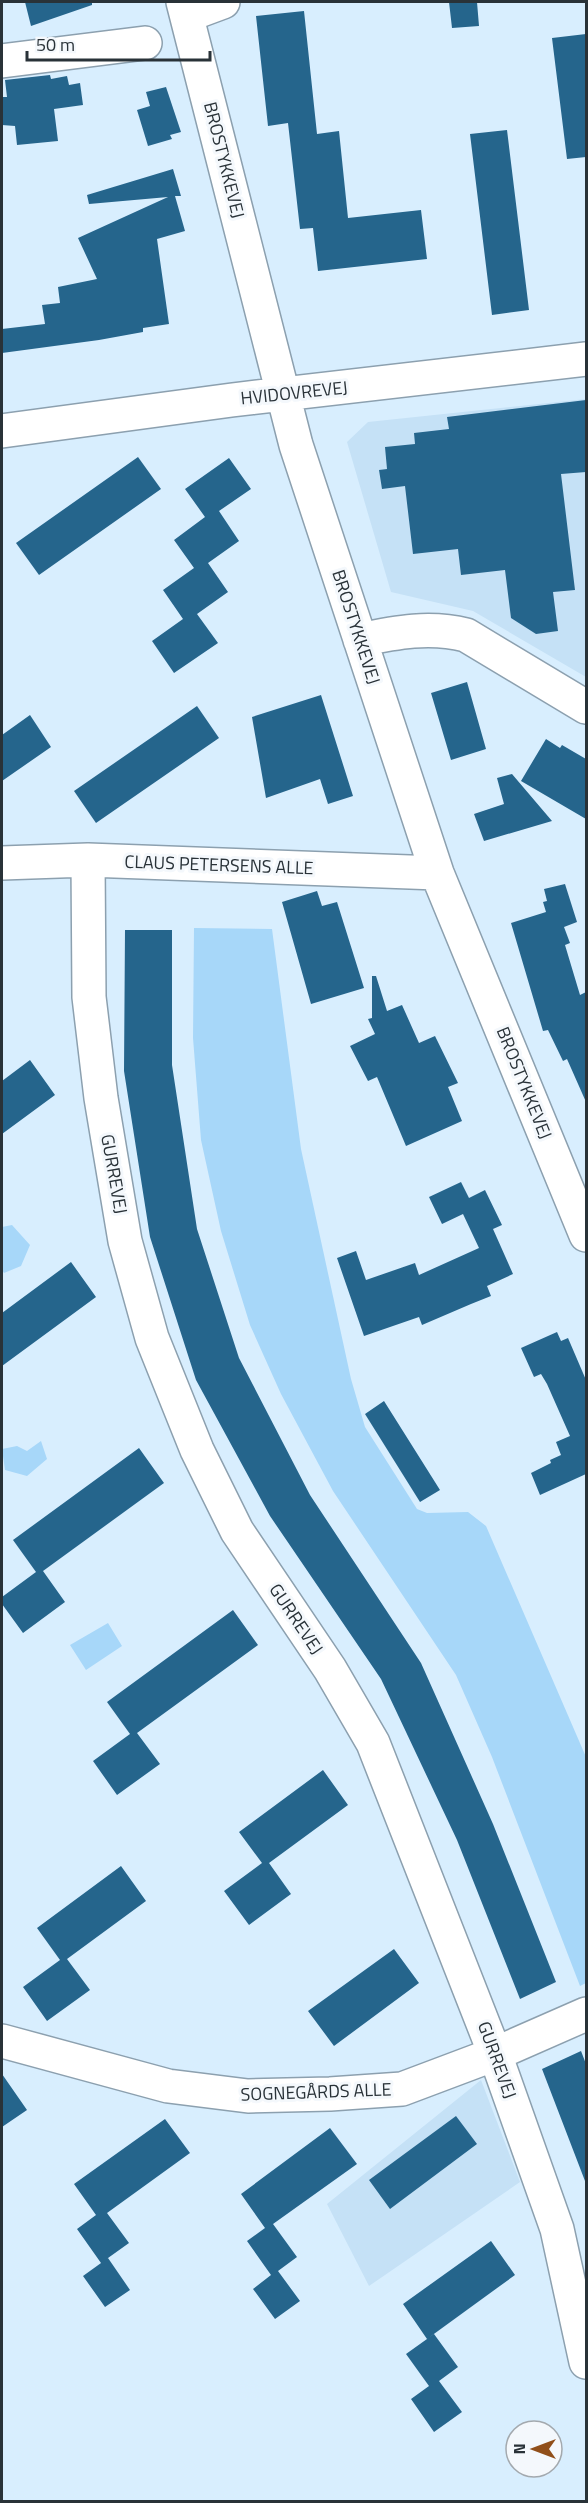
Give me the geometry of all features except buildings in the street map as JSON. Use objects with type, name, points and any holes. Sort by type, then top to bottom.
[{"type":"street","points":[[186,8],[223,2]]},
{"type":"street","name":"BROSTYKKEVEJ","points":[[186,8],[296,445],[438,873],[586,1235]]},
{"type":"street","points":[[2,61],[145,42]]},
{"type":"street","name":"HVIDOVREVEJ","points":[[2,431],[283,394],[586,359]]},
{"type":"street","points":[[360,640],[417,630],[445,630],[466,635],[586,707]]},
{"type":"street","name":"CLAUS PETERSENS ALLE","points":[[2,864],[88,860],[438,873]]},
{"type":"street","name":"GURREVEJ","points":[[88,860],[89,997],[101,1098],[125,1241],[152,1338],[197,1450],[237,1531],[330,1670],[373,1743],[495,2054],[557,2229],[586,2362]]},
{"type":"street","name":"SOGNEGÅRDS ALLE","points":[[2,2041],[168,2086],[248,2096],[402,2089],[495,2054],[586,2014]]},
{"type":"shaded area","points":[[586,399],[586,677],[473,611],[391,592],[347,442],[368,422]]},
{"type":"shaded area","points":[[194,928],[272,929],[301,1149],[351,1379],[365,1427],[417,1509],[427,1513],[468,1512],[486,1526],[586,1757],[586,1983],[580,1986],[492,1757],[456,1675],[333,1491],[281,1394],[250,1325],[221,1231],[201,1140],[193,1038]]},
{"type":"shaded area","points":[[12,1225],[30,1245],[21,1266],[4,1273],[2,1270],[2,1227]]},
{"type":"shaded area","points":[[41,1441],[47,1459],[27,1476],[5,1470],[2,1449],[17,1446],[27,1451]]},
{"type":"shaded area","points":[[108,1623],[122,1646],[86,1670],[70,1645]]},
{"type":"shaded area","points":[[481,2080],[520,2182],[369,2286],[327,2204]]}]
